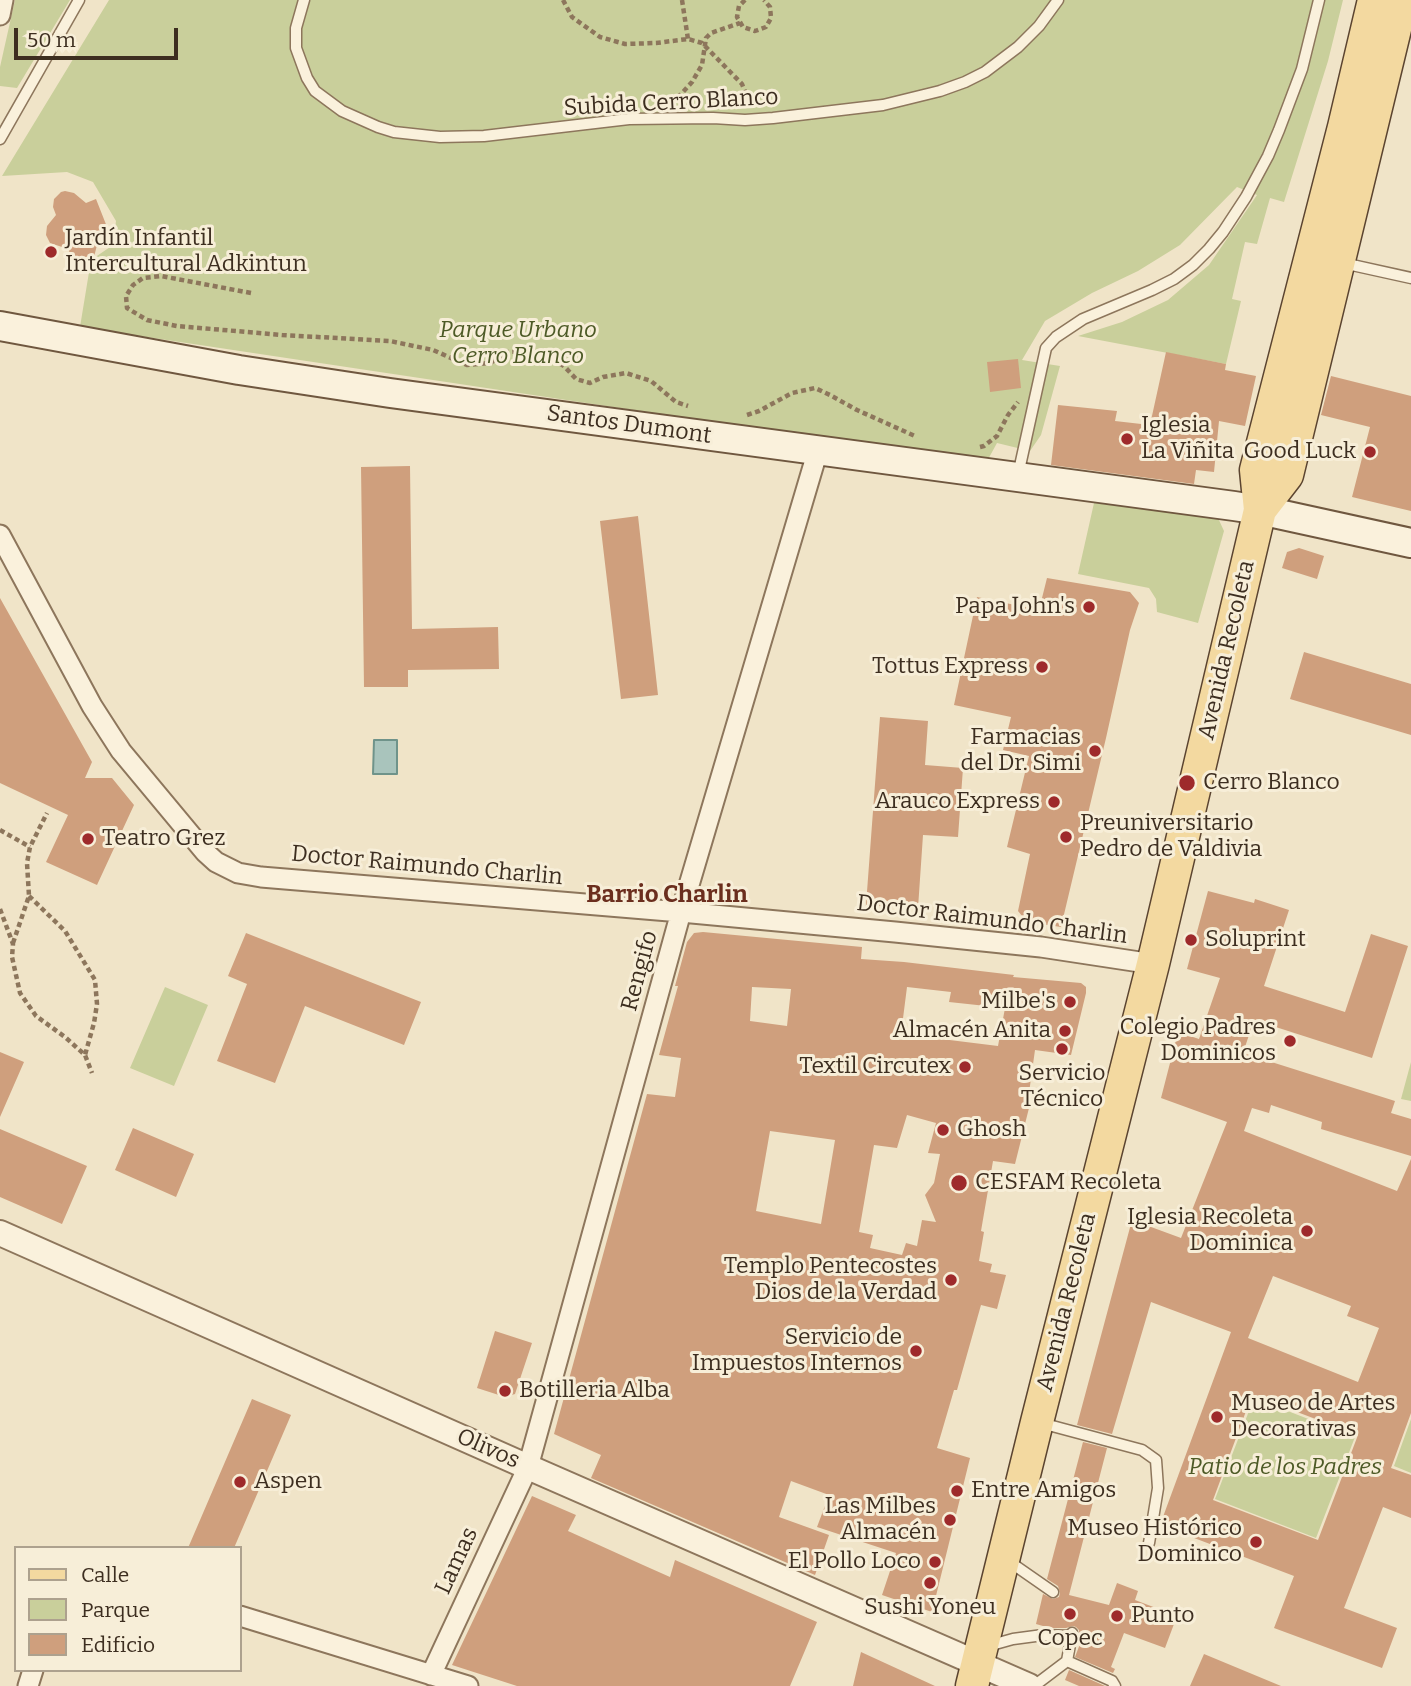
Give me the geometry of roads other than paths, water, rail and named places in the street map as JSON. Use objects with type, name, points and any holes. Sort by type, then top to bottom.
[{"type":"main road","name":"Avenida Recoleta","points":[[976,1666],[1153,964],[1260,510],[1256,470],[1374,0]]},
{"type":"main road","name":"Avenida Recoleta","points":[[1260,510],[1287,475],[1402,0]]},
{"type":"main road","name":"Santos Dumont","points":[[0,326],[239,370],[390,393],[1260,510],[1411,543]]},
{"type":"street","points":[[0,15],[3,0]]},
{"type":"street","name":"Rengifo","points":[[528,1467],[681,912],[818,450]]},
{"type":"street","name":"Doctor Raimundo Charlin","points":[[0,535],[92,706],[121,751],[205,852],[228,869],[249,876],[681,912],[1041,947],[1153,964]]},
{"type":"street","name":"Olivos","points":[[2,1240],[528,1467],[976,1666],[1031,1686]]},
{"type":"street","name":"Lamas","points":[[441,1680],[528,1467]]},
{"type":"street","points":[[242,1617],[441,1680],[468,1686]]},
{"type":"lane","points":[[0,139],[79,0]]},
{"type":"lane","name":"Subida Cerro Blanco","points":[[304,0],[296,29],[296,48],[307,78],[315,91],[328,102],[342,111],[394,132],[419,136],[484,136],[629,119],[745,120],[883,105],[965,82],[1018,47],[1039,26],[1058,0]]},
{"type":"lane","points":[[1018,477],[1046,348],[1056,337],[1083,319],[1174,279],[1192,265],[1223,232],[1246,197],[1279,130],[1302,69],[1319,0]]},
{"type":"lane","points":[[1338,262],[1411,278]]},
{"type":"lane","points":[[1037,1422],[1142,1450],[1156,1460],[1158,1488],[1149,1544]]},
{"type":"lane","points":[[1004,1558],[1053,1591]]},
{"type":"lane","points":[[976,1666],[1013,1639],[1072,1635],[1067,1661],[1031,1686]]},
{"type":"lane","points":[[1067,1661],[1112,1681],[1115,1686]]},
{"type":"water","points":[[374,740],[397,740],[397,774],[373,774]]},
{"type":"place","name":"Jardín Infantil Intercultural Adkintun","points":[[51,252]]},
{"type":"place","name":"Iglesia La Viñita","points":[[1127,439]]},
{"type":"place","name":"Good Luck","points":[[1370,452]]},
{"type":"place","name":"Papa John's","points":[[1089,607]]},
{"type":"place","name":"Tottus Express","points":[[1042,667]]},
{"type":"place","name":"Farmacias del Dr. Simi","points":[[1095,751]]},
{"type":"place","name":"Cerro Blanco","points":[[1187,783]]},
{"type":"place","name":"Arauco Express","points":[[1054,802]]},
{"type":"place","name":"Preuniversitario Pedro de Valdivia","points":[[1066,837]]},
{"type":"place","name":"Teatro Grez","points":[[88,839]]},
{"type":"place","name":"Soluprint","points":[[1191,940]]},
{"type":"place","name":"Milbe's","points":[[1070,1002]]},
{"type":"place","name":"Almacén Anita","points":[[1065,1031]]},
{"type":"place","name":"Colegio Padres Dominicos","points":[[1290,1041]]},
{"type":"place","name":"Servicio Técnico","points":[[1062,1049]]},
{"type":"place","name":"Textil Circutex","points":[[965,1067]]},
{"type":"place","name":"Ghosh","points":[[943,1130]]},
{"type":"place","name":"CESFAM Recoleta","points":[[959,1183]]},
{"type":"place","name":"Iglesia Recoleta Dominica","points":[[1307,1231]]},
{"type":"place","name":"Templo Pentecostes Dios de la Verdad","points":[[951,1280]]},
{"type":"place","name":"Servicio de Impuestos Internos","points":[[916,1351]]},
{"type":"place","name":"Botilleria Alba","points":[[505,1391]]},
{"type":"place","name":"Museo de Artes Decorativas","points":[[1217,1417]]},
{"type":"place","name":"Aspen","points":[[240,1482]]},
{"type":"place","name":"Entre Amigos","points":[[957,1491]]},
{"type":"place","name":"Las Milbes Almacén","points":[[950,1520]]},
{"type":"place","name":"Museo Histórico Dominico","points":[[1256,1542]]},
{"type":"place","name":"El Pollo Loco","points":[[935,1562]]},
{"type":"place","name":"Sushi Yoneu","points":[[930,1583]]},
{"type":"place","name":"Copec","points":[[1070,1614]]},
{"type":"place","name":"Punto","points":[[1117,1616]]},
{"type":"district","name":"Barrio Charlin","points":[[667,895]]},
{"type":"park label","name":"Parque Urbano Cerro Blanco","points":[[518,344]]},
{"type":"park label","name":"Patio de los Padres","points":[[1285,1468]]}]
